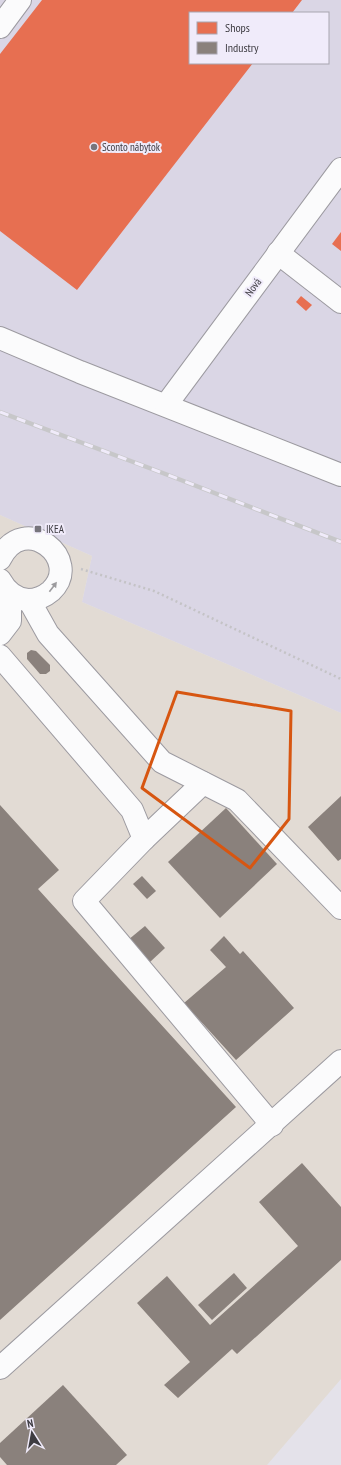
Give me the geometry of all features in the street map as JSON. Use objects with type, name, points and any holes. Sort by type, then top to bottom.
[{"type":"street","points":[[0,27],[20,0]]},
{"type":"street","name":"Nová","points":[[166,405],[341,169]]},
{"type":"street","points":[[278,253],[341,302]]},
{"type":"street","points":[[0,338],[80,372],[341,475]]},
{"type":"street","points":[[1,553],[10,544],[19,540],[34,539],[48,545],[55,552],[59,562],[60,572],[57,582],[52,590],[42,597],[13,591]]},
{"type":"street","points":[[0,634],[10,621],[13,591]]},
{"type":"street","points":[[13,591],[48,634],[162,762],[237,800],[341,908]]},
{"type":"street","points":[[0,656],[132,810],[144,839]]},
{"type":"street","points":[[203,783],[144,839],[84,901],[272,1125]]},
{"type":"street","points":[[0,1368],[272,1125],[341,1061]]},
{"type":"path","points":[[59,562],[154,591],[341,679]]},
{"type":"highlighted area","points":[[177,692],[291,711],[289,819],[250,868],[142,788]]},
{"type":"shaded area","points":[[0,0],[341,0],[341,713],[82,602],[92,556],[0,515]]},
{"type":"shaded area","points":[[0,515],[92,556],[82,602],[341,713],[341,1379],[267,1465],[0,1465]]},
{"type":"building: Shops","name":"Sconto nábytok","points":[[42,0],[302,0],[293,12],[189,12],[189,64],[252,64],[77,290],[0,231],[0,54]]},
{"type":"building: Shops","points":[[341,232],[341,251],[332,244]]},
{"type":"building: Shops","points":[[301,296],[312,305],[306,311],[296,302]]},
{"type":"building: Industry","points":[[31,650],[36,651],[50,665],[50,671],[46,674],[40,674],[27,659],[27,653]]},
{"type":"building: Industry","points":[[341,796],[341,859],[338,861],[308,827]]},
{"type":"building: Industry","points":[[0,805],[59,870],[38,889],[236,1107],[0,1320]]},
{"type":"building: Industry","points":[[226,808],[277,864],[220,918],[168,862]]},
{"type":"building: Industry","points":[[142,876],[156,891],[147,899],[133,884]]},
{"type":"building: Industry","points":[[145,926],[165,948],[149,963],[128,940]]},
{"type":"building: Industry","points":[[224,936],[240,954],[243,951],[294,1008],[236,1060],[184,1003],[226,967],[210,950]]},
{"type":"building: Industry","points":[[302,1163],[341,1207],[341,1260],[237,1354],[232,1349],[178,1398],[164,1385],[190,1362],[137,1303],[167,1276],[210,1325],[298,1246],[259,1202]]},
{"type":"building: Industry","points":[[234,1273],[247,1288],[212,1320],[198,1305]]},
{"type":"building: Industry","points":[[63,1385],[127,1455],[116,1465],[7,1465],[0,1457],[0,1443]]},
{"type":"railway","points":[[0,412],[341,542]]},
{"type":"place","name":"Sconto nábytok","points":[[94,147]]},
{"type":"place","name":"IKEA","points":[[38,529]]}]
